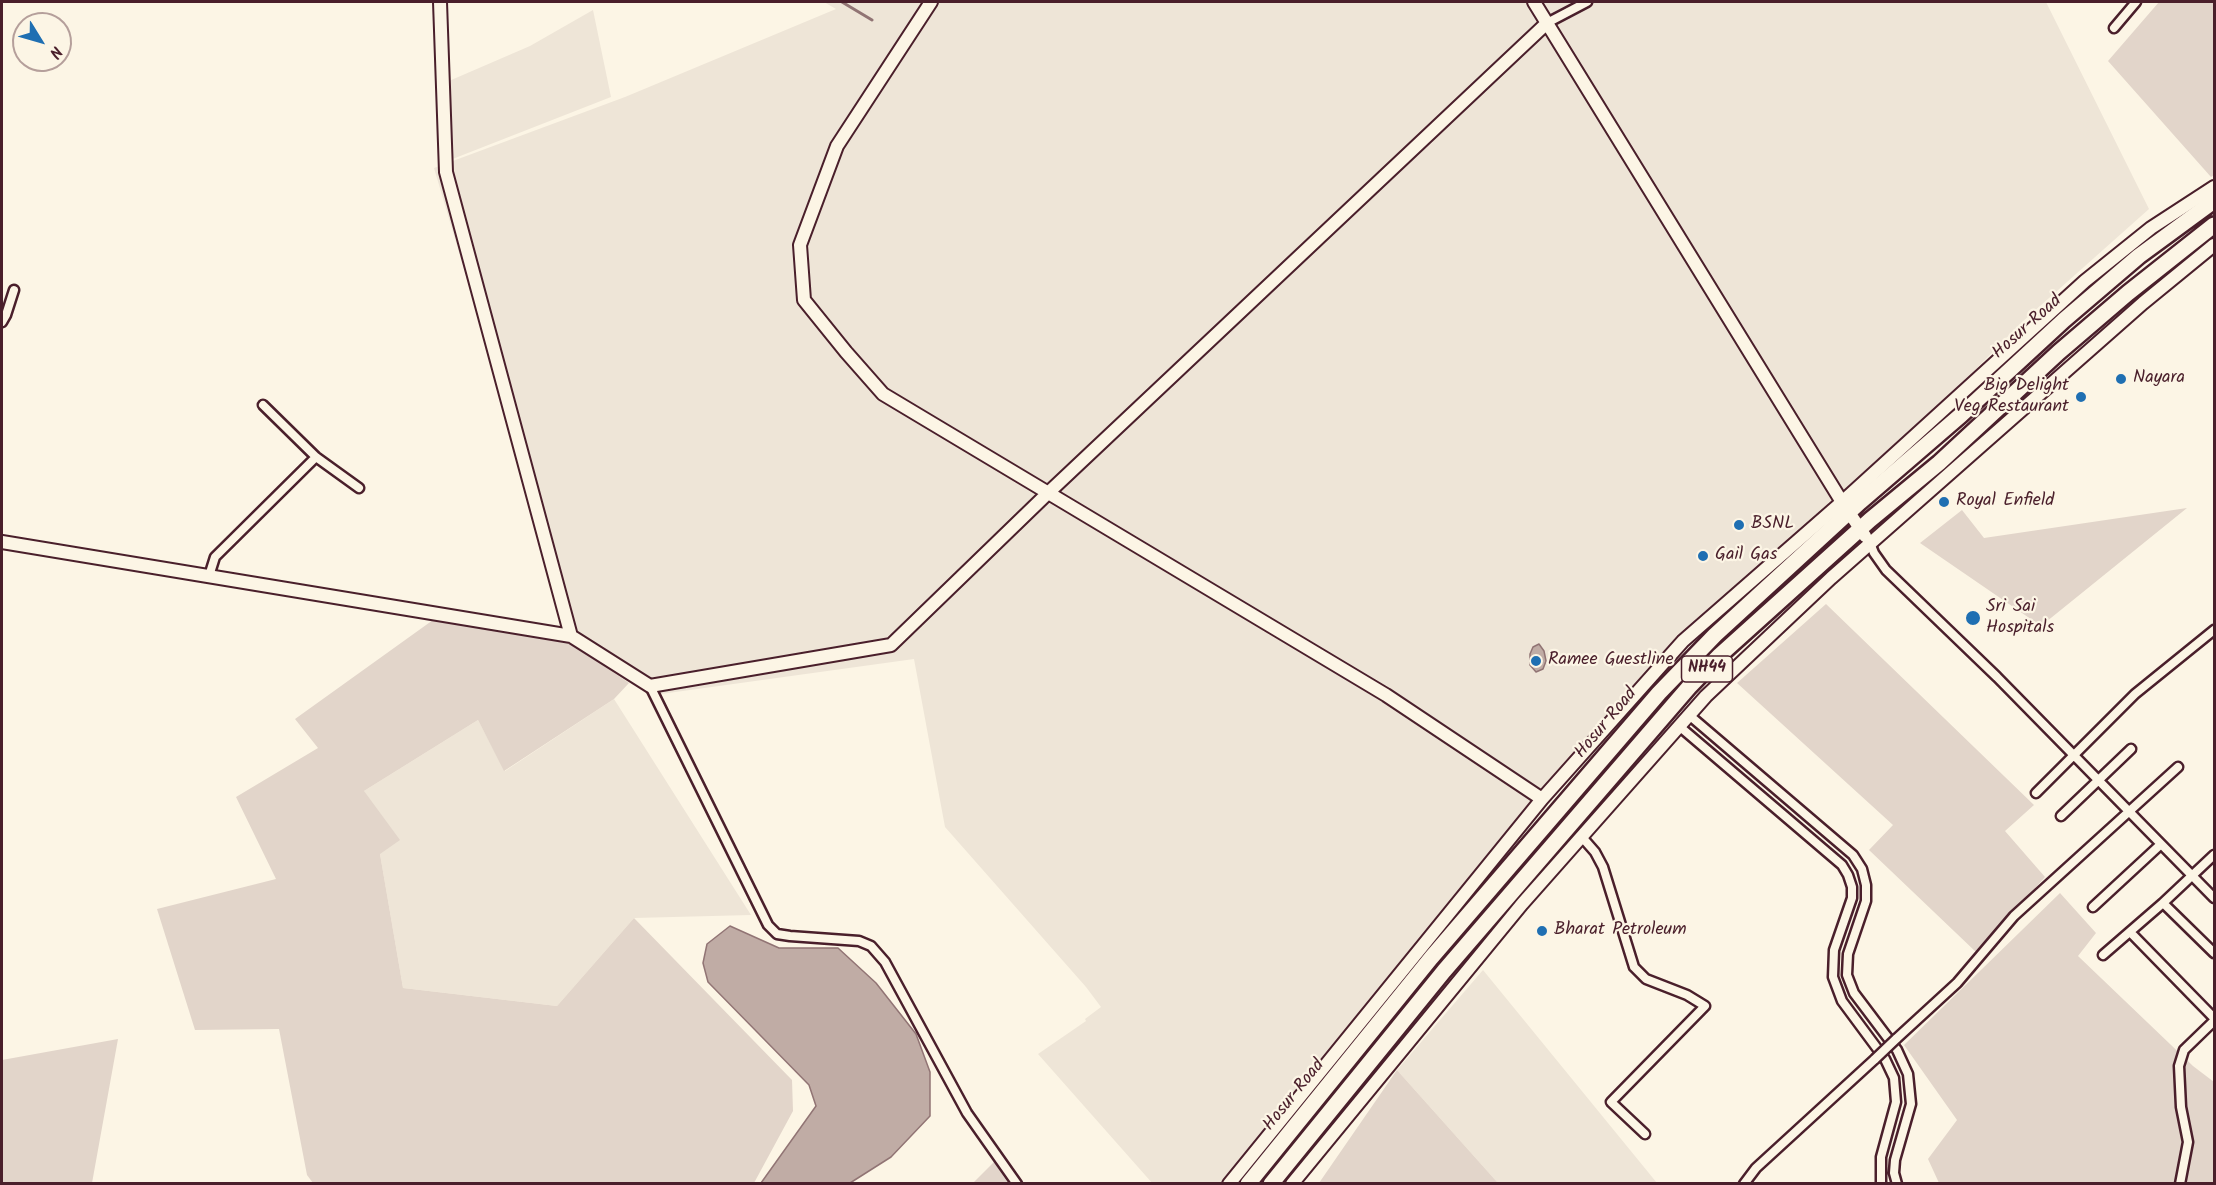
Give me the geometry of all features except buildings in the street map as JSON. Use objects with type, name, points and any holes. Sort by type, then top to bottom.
[{"type":"highway","name":"Hosur Road","points":[[1248,1184],[1431,958],[1659,693],[1715,635],[1845,507],[1961,415],[2109,281],[2214,201]]},
{"type":"highway","name":"Hosur Road","points":[[1271,1184],[1444,970],[1689,687],[1720,655],[1860,528],[1939,463],[2059,352],[2128,293],[2214,225]]},
{"type":"street","points":[[440,2],[446,172],[571,636]]},
{"type":"street","points":[[931,2],[837,146],[800,245],[804,300],[883,394],[1386,695],[1542,799]]},
{"type":"street","points":[[1534,2],[1845,507],[1860,528],[1874,540],[1874,553],[1886,570],[1997,676],[2214,898]]},
{"type":"street","points":[[650,686],[891,645],[1048,493],[1547,23],[1587,2]]},
{"type":"street","points":[[2114,28],[2136,2]]},
{"type":"street","points":[[1229,1184],[1542,799],[1683,640],[1845,507],[2085,281],[2151,228],[2214,187]]},
{"type":"street","points":[[1292,1184],[1425,1021],[1581,836],[1706,696],[1823,585],[2142,303],[2214,245]]},
{"type":"street","points":[[2,322],[14,290]]},
{"type":"street","points":[[263,405],[316,457],[359,488]]},
{"type":"street","points":[[209,576],[215,557],[316,457]]},
{"type":"street","points":[[2,542],[571,636],[650,686],[768,925],[777,934],[859,941],[871,946],[885,962],[967,1113],[1017,1184]]},
{"type":"street","points":[[2036,793],[2135,694],[2214,630]]},
{"type":"street","points":[[1689,715],[1852,855],[1862,869],[1866,885],[1866,901],[1848,954],[1847,975],[1854,993],[1897,1050],[1908,1074],[1911,1104],[1896,1160],[1894,1173],[1896,1184]]},
{"type":"street","points":[[1679,726],[1842,865],[1848,875],[1852,887],[1852,898],[1834,950],[1833,977],[1842,1001],[1885,1059],[1894,1078],[1896,1102],[1881,1157],[1881,1184]]},
{"type":"street","points":[[2061,816],[2131,748]]},
{"type":"street","points":[[1744,1184],[1756,1168],[1957,983],[2014,916],[2178,767]]},
{"type":"street","points":[[1581,836],[1595,852],[1603,867],[1634,967],[1646,979],[1687,995],[1704,1006],[1611,1102],[1645,1134]]},
{"type":"street","points":[[2093,907],[2160,845]]},
{"type":"street","points":[[2103,955],[2214,855]]},
{"type":"street","points":[[2163,903],[2214,953]]},
{"type":"street","points":[[2130,933],[2214,1019],[2184,1050],[2179,1066],[2181,1107],[2188,1142],[2180,1184]]},
{"type":"shaded area","points":[[824,2],[2046,2],[2149,209],[2021,323],[1974,371],[1680,639],[1543,794],[1222,1183],[1153,1184],[1038,1054],[1086,1021],[1085,1019],[1101,1007],[945,827],[914,659],[661,694],[571,631],[434,168],[625,97],[836,9]]},
{"type":"shaded area","points":[[2159,2],[2214,2],[2214,175],[2211,177],[2108,61]]},
{"type":"shaded area","points":[[593,10],[611,97],[450,160],[442,84],[530,46]]},
{"type":"shaded area","points":[[2187,508],[2041,626],[1920,543],[1962,510],[1984,538]]},
{"type":"shaded area","points":[[1826,604],[2034,805],[2005,831],[2045,877],[1977,953],[1869,850],[1893,825],[1737,683]]},
{"type":"shaded area","points":[[433,620],[569,642],[629,683],[614,699],[504,771],[478,720],[364,791],[400,840],[380,854],[403,988],[557,1006],[634,918],[792,1080],[793,1111],[754,1183],[313,1183],[307,1175],[279,1029],[195,1030],[157,909],[276,879],[236,797],[318,748],[295,719]]},
{"type":"shaded area","points":[[1539,644],[1544,651],[1546,661],[1543,669],[1536,672],[1530,665],[1530,654],[1533,647]]},
{"type":"shaded area","points":[[614,699],[751,915],[634,918],[557,1006],[403,988],[380,854],[364,791],[478,720],[505,771]]},
{"type":"shaded area","points":[[2060,893],[2096,933],[2078,956],[2193,1066],[2214,1082],[2214,1183],[1939,1183],[1928,1159],[1957,1120],[1904,1045]]},
{"type":"shaded area","points":[[730,926],[779,948],[838,948],[876,983],[916,1034],[930,1072],[930,1116],[891,1157],[850,1183],[761,1183],[816,1106],[809,1085],[708,982],[703,963],[707,944]]},
{"type":"shaded area","points":[[1483,970],[1657,1183],[1498,1183],[1397,1070]]},
{"type":"shaded area","points":[[118,1039],[92,1183],[2,1183],[2,1060]]},
{"type":"shaded area","points":[[1397,1070],[1498,1183],[1319,1183]]},
{"type":"shaded area","points":[[994,1162],[1008,1183],[973,1183]]},
{"type":"waterway","points":[[842,2],[872,20]]},
{"type":"place","name":"Nayara","points":[[2121,379]]},
{"type":"place","name":"Big Delight Veg Restaurant","points":[[2081,397]]},
{"type":"place","name":"Royal Enfield","points":[[1944,502]]},
{"type":"place","name":"BSNL","points":[[1739,525]]},
{"type":"place","name":"Gail Gas","points":[[1703,556]]},
{"type":"place","name":"Sri Sai Hospitals","points":[[1973,618]]},
{"type":"place","name":"Ramee Guestline","points":[[1536,661]]},
{"type":"place","name":"Bharat Petroleum","points":[[1542,931]]}]
